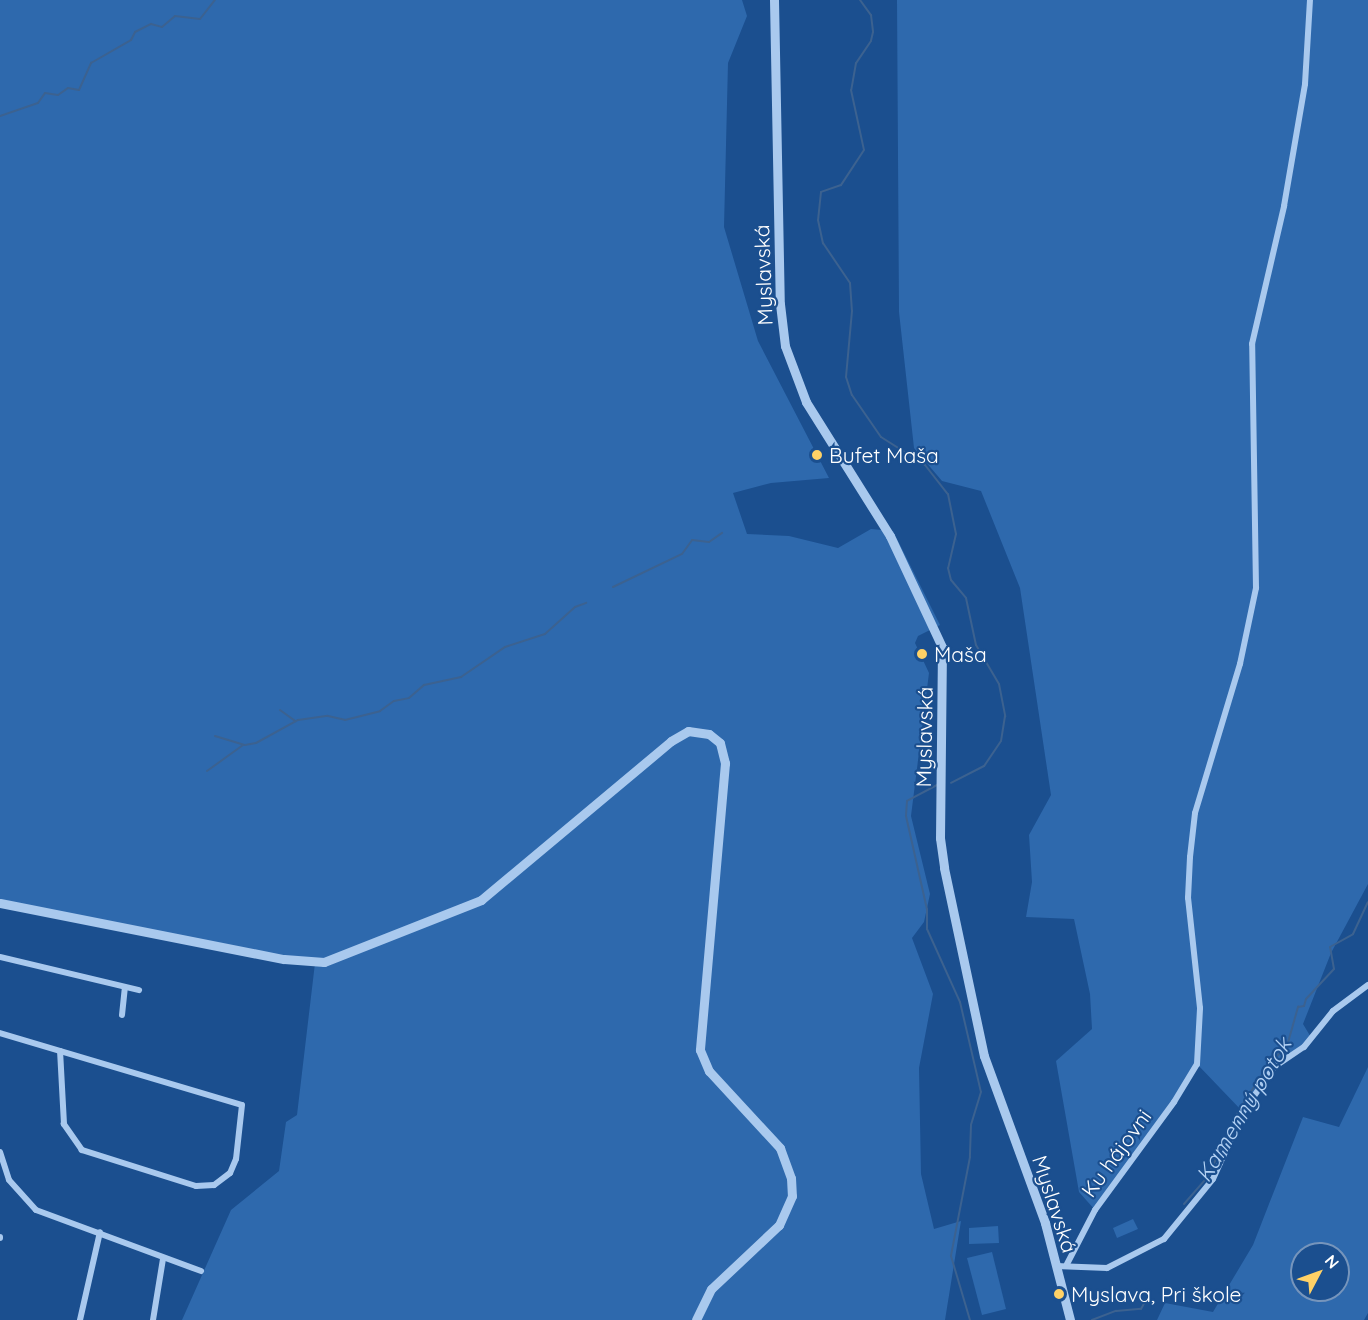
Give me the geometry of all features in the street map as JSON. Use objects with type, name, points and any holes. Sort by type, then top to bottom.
[{"type":"street","name":"Myslavská","points":[[774,0],[780,304],[785,346],[806,402],[890,536],[942,647],[940,838],[944,868],[984,1056],[1038,1202],[1070,1320]]},
{"type":"street","name":"Ku hájovni","points":[[1066,1264],[1077,1238],[1104,1196],[1174,1102],[1197,1064],[1200,1008],[1188,898],[1190,857],[1195,813],[1240,664],[1256,588],[1252,344],[1284,206],[1305,84],[1310,0]]},
{"type":"street","points":[[0,903],[284,959],[324,962],[482,900],[671,741],[688,731],[709,734],[720,743],[725,763],[700,1050],[709,1071],[780,1148],[791,1178],[792,1196],[779,1225],[711,1289],[696,1320]]},
{"type":"street","points":[[0,957],[139,990]]},
{"type":"street","points":[[1056,1266],[1066,1264],[1086,1269],[1107,1268],[1165,1238],[1213,1179],[1243,1112],[1274,1067],[1304,1047],[1333,1011],[1368,985]]},
{"type":"street","points":[[123,1015],[125,988]]},
{"type":"street","points":[[0,1033],[242,1105],[236,1159],[230,1173],[214,1185],[196,1186],[82,1150],[64,1124],[60,1051]]},
{"type":"street","points":[[0,1152],[9,1180],[28,1205],[56,1220],[100,1232],[163,1259],[201,1271]]},
{"type":"street","points":[[80,1320],[100,1232]]},
{"type":"street","points":[[153,1320],[163,1259]]},
{"type":"shaded area","points":[[0,0],[742,0],[747,16],[728,63],[724,227],[758,341],[829,478],[771,483],[733,493],[747,534],[789,536],[838,548],[871,529],[893,531],[940,625],[918,636],[915,643],[929,673],[911,816],[930,894],[924,922],[912,938],[933,994],[919,1068],[921,1174],[934,1229],[961,1221],[945,1320],[182,1320],[231,1210],[279,1171],[286,1122],[297,1115],[315,963],[0,902]]},
{"type":"shaded area","points":[[897,0],[1368,0],[1368,884],[1331,953],[1303,1024],[1312,1039],[1277,1064],[1243,1112],[1197,1064],[1095,1210],[1079,1192],[1056,1061],[1092,1029],[1090,994],[1074,919],[1026,917],[1032,882],[1029,835],[1051,795],[1020,588],[981,491],[942,481],[914,448],[899,312]]},
{"type":"shaded area","points":[[1368,1067],[1368,1313],[1364,1320],[1157,1320],[1165,1303],[1213,1312],[1253,1245],[1303,1117],[1339,1127]]},
{"type":"shaded area","points":[[1133,1219],[1138,1229],[1117,1238],[1113,1228]]},
{"type":"shaded area","points":[[998,1226],[999,1243],[969,1244],[969,1228]]},
{"type":"shaded area","points":[[992,1252],[1006,1309],[982,1315],[967,1258]]},
{"type":"waterway","points":[[0,116],[38,103],[45,93],[58,95],[68,88],[79,90],[91,63],[131,40],[135,32],[151,24],[162,27],[175,16],[200,19],[215,0]]},
{"type":"waterway","points":[[860,0],[871,15],[873,32],[871,41],[856,63],[851,90],[864,150],[841,185],[821,192],[818,220],[823,243],[850,283],[852,311],[846,377],[852,395],[881,437],[925,465],[948,494],[956,534],[948,568],[951,580],[966,598],[976,645],[999,684],[1005,716],[1001,741],[984,766],[951,783]]},
{"type":"waterway","points":[[613,587],[682,554],[692,540],[709,542],[722,533]]},
{"type":"waterway","points":[[215,736],[245,745],[256,743],[298,720],[328,716],[345,720],[380,711],[394,701],[409,698],[424,685],[461,677],[505,647],[545,634],[575,607],[586,603]]},
{"type":"waterway","points":[[280,710],[295,721]]},
{"type":"waterway","points":[[207,771],[243,745]]},
{"type":"waterway","points":[[937,785],[907,801],[906,816],[927,909],[927,929],[960,1002],[981,1092],[971,1125],[970,1157],[951,1256],[970,1320]]},
{"type":"waterway","name":"Kamenný potok","points":[[1184,1204],[1208,1176],[1239,1110],[1269,1064],[1287,1046],[1298,1007],[1304,1006],[1306,999],[1334,969],[1330,947],[1353,934],[1368,902]]},
{"type":"waterway","name":"Kamenný potok","points":[[1092,1320],[1116,1311],[1141,1309],[1146,1300]]},
{"type":"place","name":"Bufet Maša","points":[[817,455]]},
{"type":"place","name":"Maša","points":[[922,654]]},
{"type":"place","name":"Myslava, Pri škole","points":[[1059,1294]]}]
